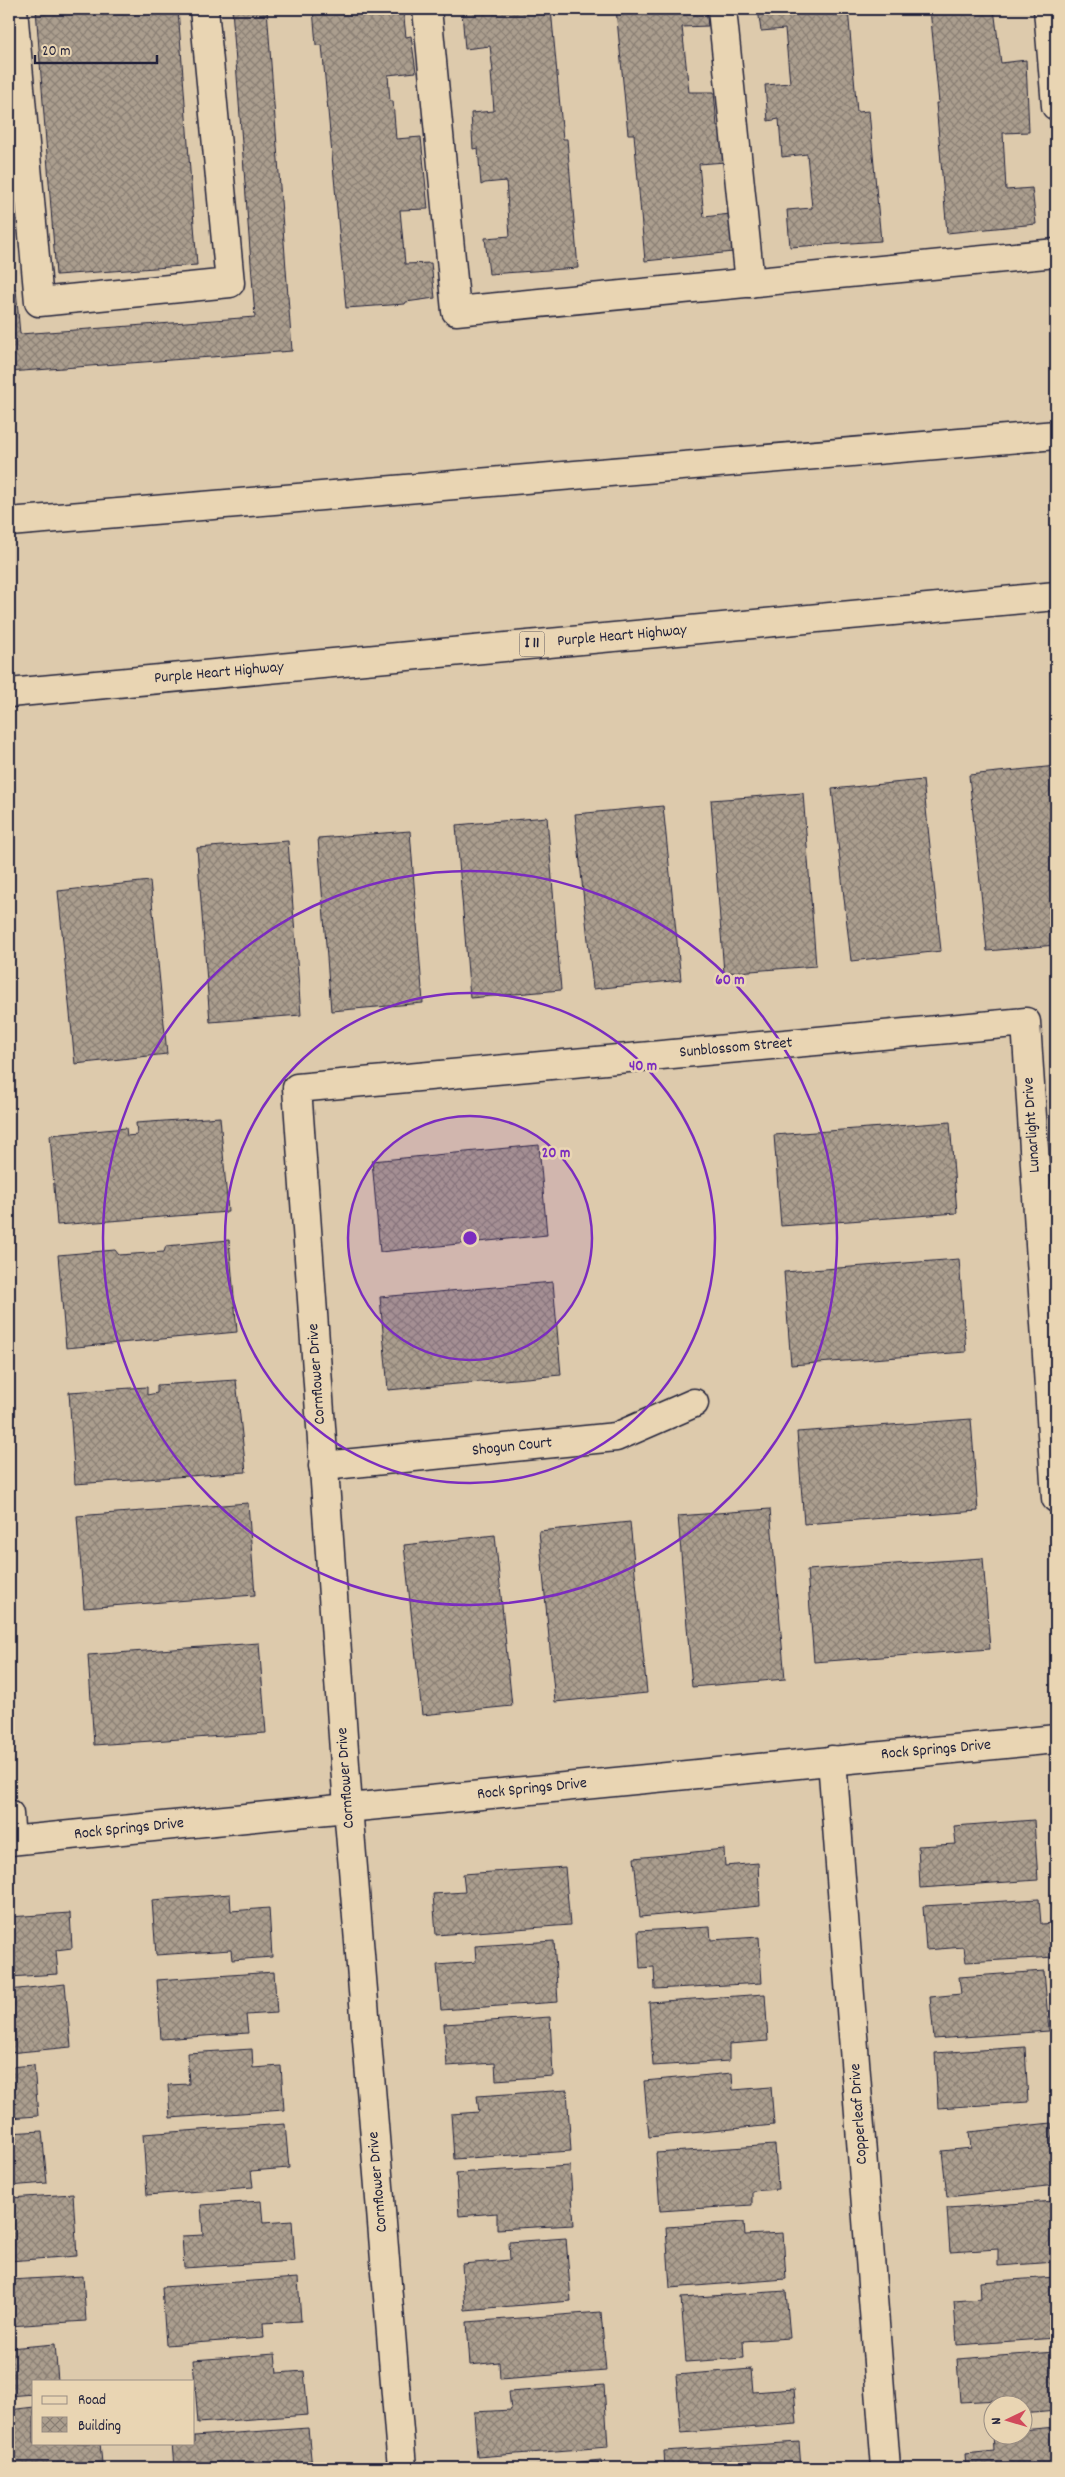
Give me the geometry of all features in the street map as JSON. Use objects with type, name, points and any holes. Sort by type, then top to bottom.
[{"type":"main road","points":[[14,9],[39,302],[230,283],[204,9]]},
{"type":"main road","points":[[427,9],[456,311],[1056,253]]},
{"type":"main road","points":[[722,9],[750,283]]},
{"type":"main road","points":[[1048,9],[1056,106]]},
{"type":"main road","points":[[9,522],[1056,435]]},
{"type":"main road","name":"Purple Heart Highway","points":[[9,693],[1056,596]]},
{"type":"main road","name":"Sunblossom Street","points":[[297,1088],[1026,1022]]},
{"type":"main road","name":"Lunarlight Drive","points":[[1026,1022],[1056,1498]]},
{"type":"main road","name":"Cornflower Drive","points":[[297,1088],[348,1807],[402,2468]]},
{"type":"main road","name":"Shogun Court","points":[[324,1466],[616,1437],[694,1403]]},
{"type":"main road","name":"Rock Springs Drive","points":[[10,1841],[1056,1739]]},
{"type":"main road","name":"Copperleaf Drive","points":[[832,1760],[886,2468]]},
{"type":"main road","points":[[9,1814],[10,1841]]},
{"type":"building","points":[[36,9],[178,9],[197,265],[56,275]]},
{"type":"building","points":[[232,9],[267,9],[292,351],[9,372],[9,290],[16,289],[20,334],[255,317]]},
{"type":"building","points":[[313,9],[403,9],[406,37],[411,36],[416,72],[388,75],[390,101],[393,101],[396,139],[421,137],[428,209],[400,210],[405,264],[431,263],[435,298],[406,302],[405,304],[346,308],[322,45],[316,45]]},
{"type":"building","points":[[467,9],[551,9],[563,139],[567,139],[578,268],[489,274],[485,238],[510,236],[506,181],[481,185],[478,148],[473,149],[471,113],[494,111],[491,72],[493,72],[490,46],[465,49],[462,12],[468,12]]},
{"type":"building","points":[[616,9],[706,9],[708,26],[682,27],[689,92],[714,92],[717,126],[722,125],[726,162],[699,164],[704,217],[730,214],[733,252],[645,261],[634,134],[628,134]]},
{"type":"building","points":[[758,9],[848,9],[857,112],[869,111],[881,241],[790,247],[787,210],[812,208],[807,154],[782,157],[779,119],[768,121],[765,85],[790,83],[785,29],[761,31]]},
{"type":"building","points":[[930,9],[994,9],[1001,63],[1026,60],[1029,132],[1003,133],[1006,190],[1032,188],[1036,224],[947,233],[936,103],[939,103]]},
{"type":"building","points":[[1056,766],[1056,945],[987,951],[969,775]]},
{"type":"building","points":[[923,780],[941,951],[851,961],[832,789]]},
{"type":"building","points":[[803,793],[816,966],[724,973],[711,800]]},
{"type":"building","points":[[663,806],[681,980],[593,989],[575,814]]},
{"type":"building","points":[[547,817],[561,990],[470,998],[456,825]]},
{"type":"building","points":[[410,831],[423,1003],[331,1011],[318,838]]},
{"type":"building","points":[[288,841],[301,1015],[210,1022],[197,848]]},
{"type":"building","points":[[150,881],[167,1054],[75,1064],[58,891]]},
{"type":"building","points":[[220,1117],[228,1212],[57,1225],[50,1135],[126,1128],[127,1136],[137,1135],[136,1123]]},
{"type":"building","points":[[950,1122],[957,1213],[781,1226],[774,1135]]},
{"type":"building","points":[[539,1145],[547,1235],[380,1252],[372,1161]]},
{"type":"building","points":[[229,1240],[237,1332],[66,1348],[58,1255],[115,1250],[119,1255],[164,1252],[166,1246]]},
{"type":"building","points":[[959,1259],[966,1352],[791,1365],[784,1272]]},
{"type":"building","points":[[553,1282],[561,1375],[388,1390],[380,1297]]},
{"type":"building","points":[[236,1380],[246,1472],[75,1484],[69,1392],[147,1387],[147,1395],[157,1393],[157,1385]]},
{"type":"building","points":[[971,1419],[978,1511],[804,1524],[797,1432]]},
{"type":"building","points":[[248,1503],[255,1595],[84,1608],[77,1516]]},
{"type":"building","points":[[770,1509],[785,1679],[692,1687],[678,1516]]},
{"type":"building","points":[[630,1522],[647,1693],[555,1702],[539,1531]]},
{"type":"building","points":[[495,1535],[512,1706],[422,1715],[404,1545]]},
{"type":"building","points":[[983,1558],[990,1649],[814,1662],[807,1570]]},
{"type":"building","points":[[259,1643],[266,1733],[94,1745],[88,1655]]},
{"type":"building","points":[[1034,1820],[1038,1880],[920,1888],[918,1846],[956,1844],[954,1826]]},
{"type":"building","points":[[724,1849],[725,1866],[758,1863],[760,1906],[640,1917],[634,1858]]},
{"type":"building","points":[[565,1867],[570,1925],[436,1935],[433,1894],[465,1892],[463,1874]]},
{"type":"building","points":[[230,1894],[231,1911],[269,1908],[272,1957],[232,1960],[231,1950],[156,1955],[152,1900]]},
{"type":"building","points":[[1039,1899],[1041,1924],[1056,1923],[1056,1957],[966,1962],[964,1947],[926,1950],[923,1906]]},
{"type":"building","points":[[70,1913],[72,1948],[56,1950],[58,1974],[9,1977],[9,1917]]},
{"type":"building","points":[[710,1927],[711,1940],[759,1937],[762,1983],[655,1989],[654,1967],[640,1968],[638,1931]]},
{"type":"building","points":[[554,1941],[558,2002],[441,2010],[437,1965],[476,1962],[475,1946]]},
{"type":"building","points":[[1044,1971],[1049,2031],[934,2039],[930,1997],[961,1994],[959,1977]]},
{"type":"building","points":[[274,1972],[277,2013],[246,2015],[248,2033],[161,2039],[157,1980]]},
{"type":"building","points":[[65,1984],[71,2047],[9,2053],[9,1990]]},
{"type":"building","points":[[765,1994],[768,2041],[729,2044],[729,2061],[653,2066],[649,2002]]},
{"type":"building","points":[[550,2017],[553,2076],[496,2080],[495,2063],[447,2066],[444,2024]]},
{"type":"building","points":[[1025,2047],[1028,2102],[938,2108],[935,2053]]},
{"type":"building","points":[[252,2049],[253,2068],[281,2066],[284,2110],[170,2118],[168,2085],[189,2084],[187,2053]]},
{"type":"building","points":[[34,2065],[38,2116],[9,2118],[9,2067]]},
{"type":"building","points":[[732,2073],[733,2090],[771,2087],[774,2125],[649,2137],[644,2081]]},
{"type":"building","points":[[567,2090],[571,2151],[454,2159],[451,2114],[479,2112],[477,2096]]},
{"type":"building","points":[[1051,2123],[1056,2185],[947,2197],[942,2151],[971,2148],[969,2132]]},
{"type":"building","points":[[285,2124],[289,2168],[251,2171],[253,2187],[147,2195],[143,2134]]},
{"type":"building","points":[[42,2131],[47,2183],[9,2186],[9,2133]]},
{"type":"building","points":[[775,2145],[778,2189],[752,2191],[752,2205],[660,2211],[656,2153]]},
{"type":"building","points":[[570,2166],[574,2225],[497,2229],[497,2213],[459,2216],[456,2173]]},
{"type":"building","points":[[73,2194],[77,2256],[9,2261],[9,2198]]},
{"type":"building","points":[[261,2201],[263,2223],[292,2221],[295,2261],[184,2268],[182,2236],[203,2235],[201,2205]]},
{"type":"building","points":[[1056,2201],[1056,2262],[998,2266],[998,2249],[950,2252],[947,2208]]},
{"type":"building","points":[[744,2222],[745,2235],[783,2233],[786,2279],[670,2288],[666,2227]]},
{"type":"building","points":[[566,2238],[571,2301],[465,2310],[462,2264],[510,2260],[509,2242]]},
{"type":"building","points":[[83,2276],[86,2321],[9,2326],[9,2280]]},
{"type":"building","points":[[1056,2277],[1056,2338],[957,2345],[954,2301],[981,2299],[980,2282]]},
{"type":"building","points":[[298,2278],[301,2321],[263,2323],[264,2338],[166,2345],[162,2287]]},
{"type":"building","points":[[786,2291],[790,2338],[743,2341],[744,2358],[686,2362],[681,2298]]},
{"type":"building","points":[[601,2312],[606,2371],[500,2379],[499,2362],[470,2365],[467,2322]]},
{"type":"building","points":[[55,2344],[58,2380],[32,2380],[32,2394],[9,2396],[9,2348]]},
{"type":"building","points":[[1056,2352],[1056,2411],[1032,2413],[1032,2394],[982,2394],[982,2401],[960,2402],[957,2359]]},
{"type":"building","points":[[275,2354],[277,2373],[304,2371],[308,2415],[198,2423],[193,2360]]},
{"type":"building","points":[[751,2369],[753,2392],[794,2389],[797,2424],[681,2433],[676,2375]]},
{"type":"building","points":[[604,2385],[608,2447],[477,2457],[474,2412],[511,2410],[509,2392]]},
{"type":"building","points":[[32,2407],[32,2444],[100,2444],[102,2463],[55,2468],[11,2468],[9,2410]]},
{"type":"building","points":[[1055,2427],[1056,2468],[966,2468],[965,2454],[994,2451],[994,2444],[1032,2444],[1032,2429]]},
{"type":"building","points":[[308,2428],[312,2468],[174,2468],[172,2444],[195,2444],[195,2436]]},
{"type":"building","points":[[799,2442],[801,2468],[665,2468],[664,2451]]},
{"type":"building","points":[[601,2460],[602,2468],[520,2468]]}]
